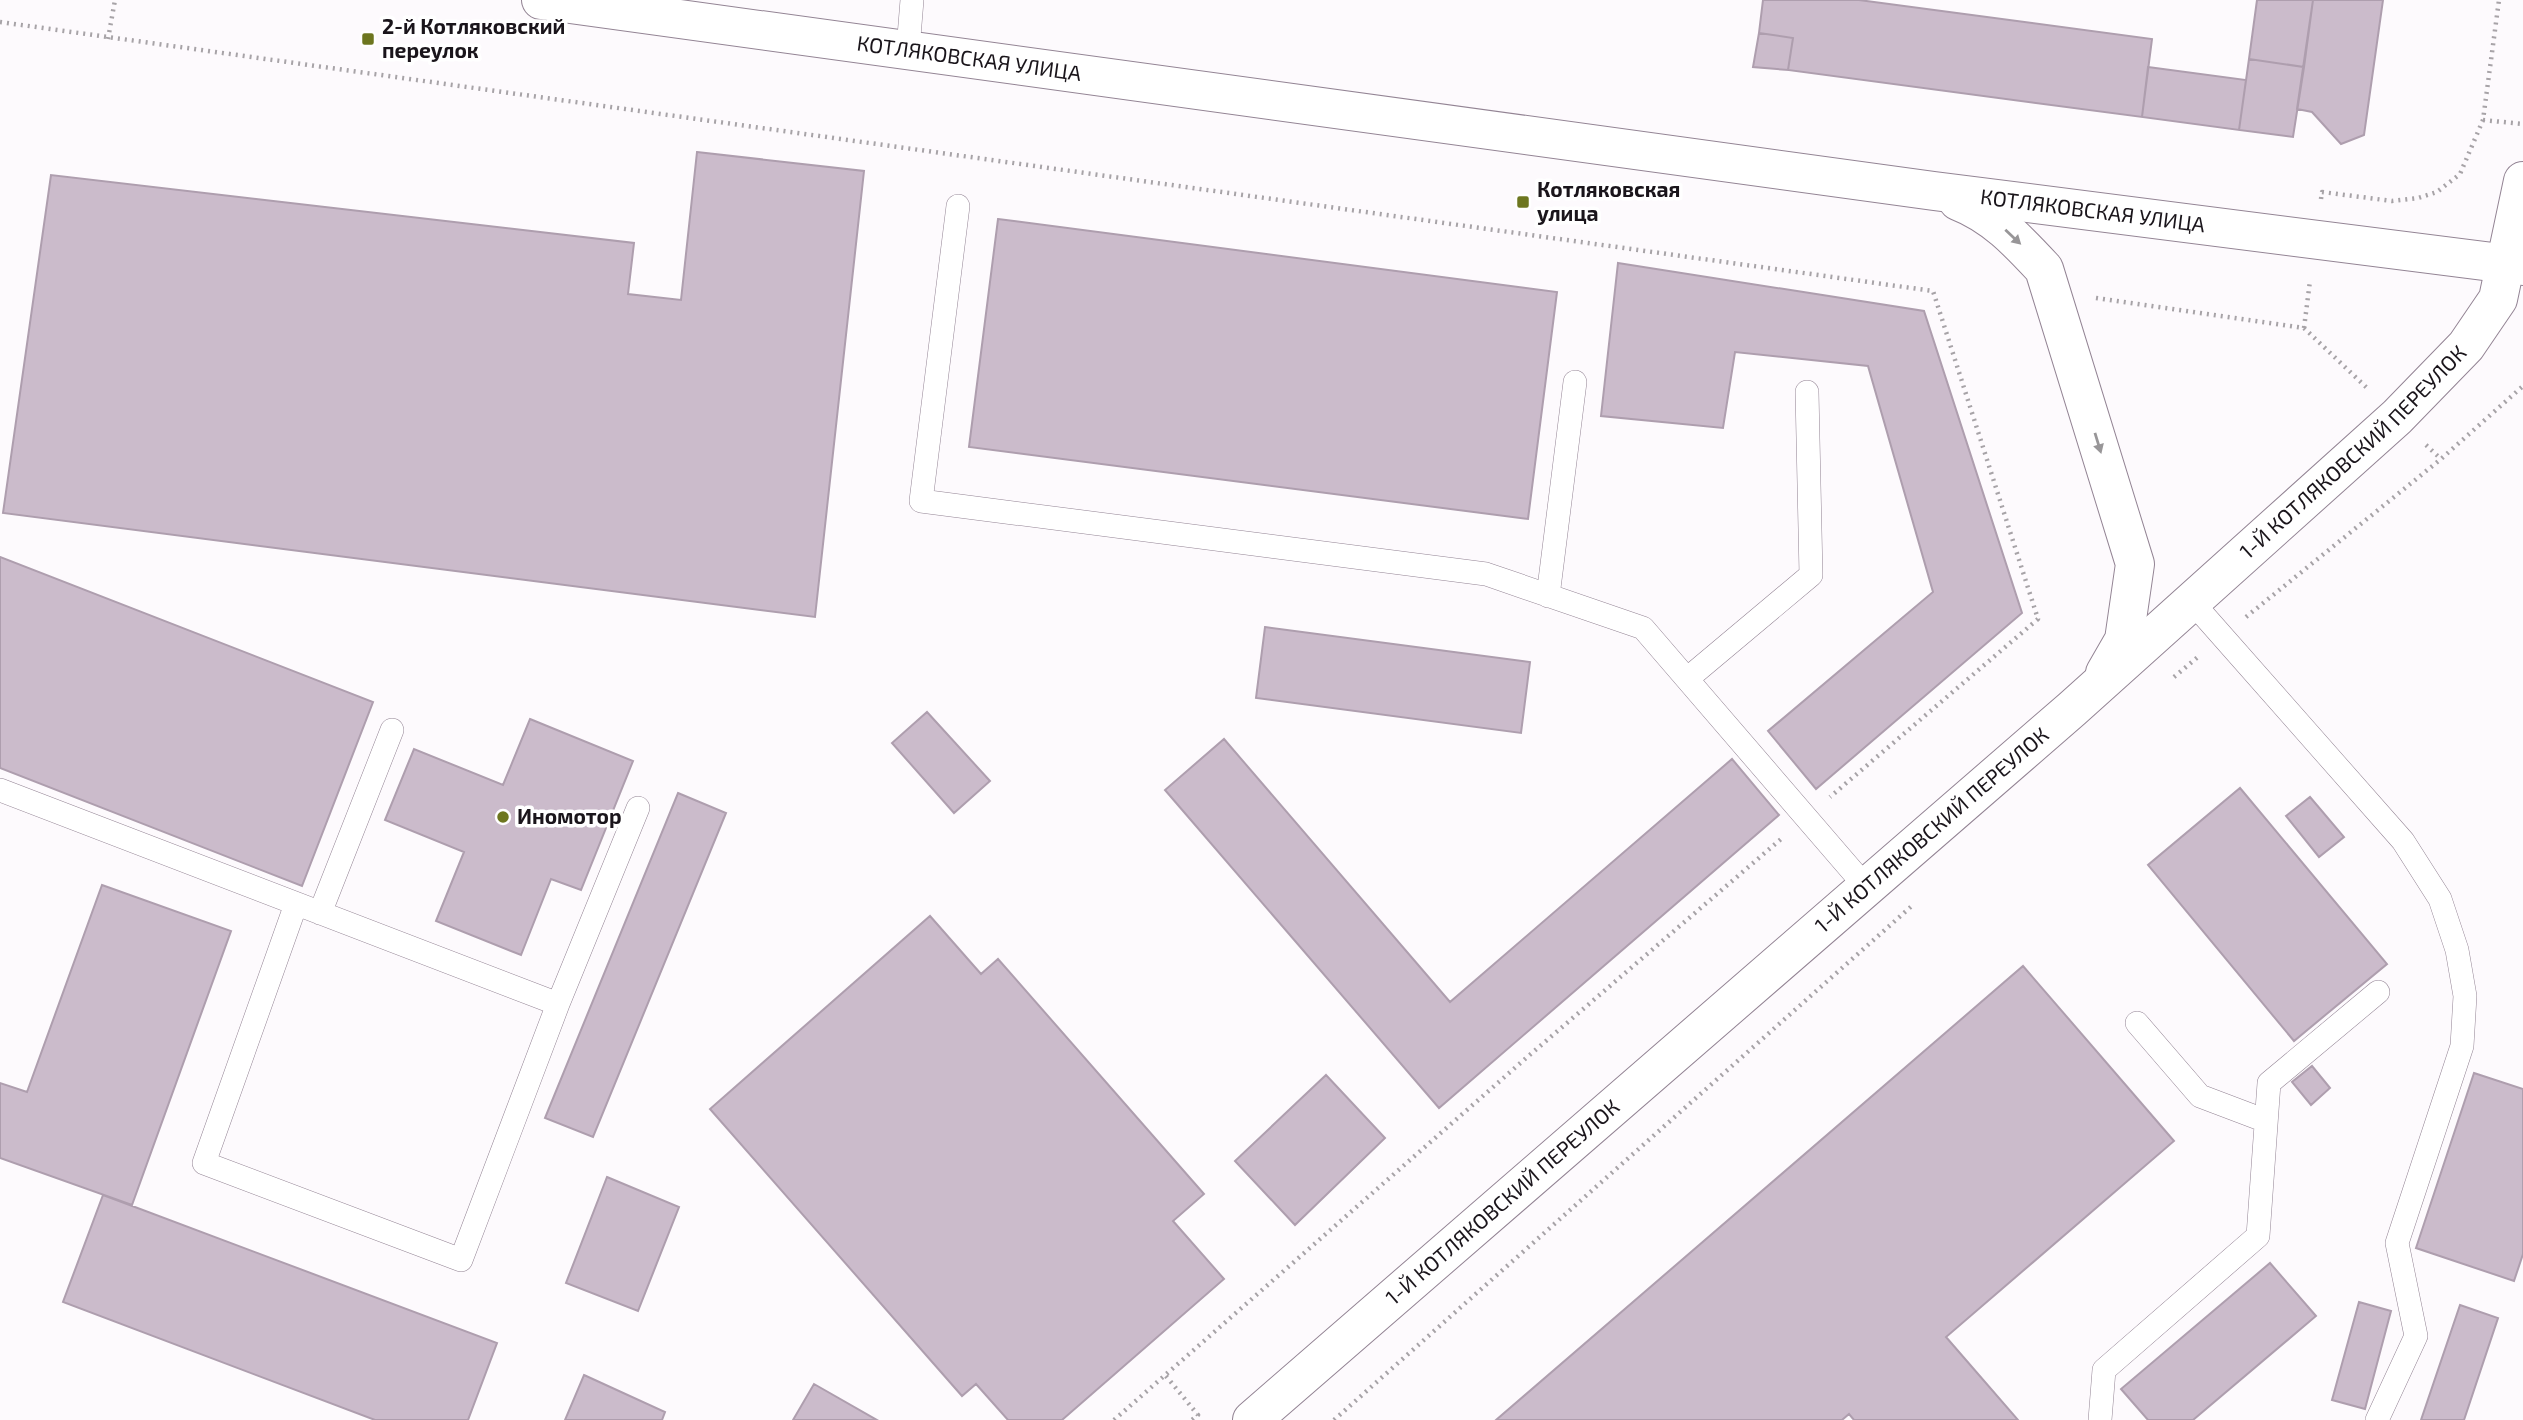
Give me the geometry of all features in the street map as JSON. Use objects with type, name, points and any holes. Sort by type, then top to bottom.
[{"type":"street","name":"КОТЛЯКОВСКАЯ УЛИЦА","points":[[541,0],[1934,191],[2515,265]]},
{"type":"street","name":"1-Й КОТЛЯКОВСКИЙ ПЕРЕУЛОК","points":[[1252,1420],[2072,709],[2397,417],[2466,346],[2498,299],[2515,265],[2523,181]]},
{"type":"street","points":[[1934,191],[1977,208],[2012,234],[2044,269],[2135,564],[2124,640],[2108,669],[2072,709]]},
{"type":"lane","points":[[908,49],[912,0]]},
{"type":"lane","points":[[958,206],[920,501],[1486,574],[1643,628],[1866,887]]},
{"type":"lane","points":[[1548,596],[1575,382]]},
{"type":"lane","points":[[1687,679],[1811,575],[1807,392]]},
{"type":"lane","points":[[2193,603],[2403,841],[2440,900],[2457,950],[2465,996],[2462,1046],[2397,1243],[2416,1336],[2377,1420]]},
{"type":"lane","points":[[320,914],[392,730]]},
{"type":"lane","points":[[0,790],[558,1004]]},
{"type":"lane","points":[[296,904],[204,1163],[461,1260],[558,1004],[638,808]]},
{"type":"lane","points":[[2100,1420],[2104,1370],[2258,1236],[2269,1083],[2378,992]]},
{"type":"lane","points":[[2137,1023],[2200,1096],[2266,1121]]},
{"type":"path","points":[[108,39],[115,0]]},
{"type":"path","points":[[2322,192],[2392,201],[2418,198],[2437,192],[2460,174],[2483,120],[2499,0]]},
{"type":"path","points":[[0,22],[1933,291],[2038,619],[1515,1068],[1114,1420]]},
{"type":"path","points":[[2483,120],[2523,124]]},
{"type":"path","points":[[2096,298],[2304,328],[2342,363]]},
{"type":"path","points":[[2171,679],[2441,459],[2523,386]]},
{"type":"path","points":[[1334,1420],[1924,895]]},
{"type":"path","points":[[1166,1376],[1198,1415],[1192,1420]]},
{"type":"building","points":[[1763,0],[1859,0],[2152,39],[2142,117],[1788,70],[1793,38],[1759,33]]},
{"type":"building","points":[[2257,0],[2313,0],[2304,67],[2249,59]]},
{"type":"building","points":[[2313,0],[2383,0],[2364,135],[2341,144],[2312,112],[2297,109]]},
{"type":"building","points":[[1759,33],[1793,38],[1788,70],[1753,67]]},
{"type":"building","points":[[2249,59],[2304,67],[2293,137],[2239,130]]},
{"type":"building","points":[[2148,67],[2246,80],[2239,130],[2142,117]]},
{"type":"building","points":[[697,152],[864,171],[815,617],[3,513],[51,175],[634,243],[628,294],[681,300]]},
{"type":"building","points":[[998,219],[1557,292],[1528,519],[969,447]]},
{"type":"building","points":[[1618,263],[1924,311],[2022,613],[1816,789],[1768,731],[1933,592],[1868,366],[1735,352],[1723,428],[1601,416]]},
{"type":"building","points":[[0,557],[373,702],[302,886],[0,768]]},
{"type":"building","points":[[1265,627],[1530,662],[1521,733],[1256,698]]},
{"type":"building","points":[[927,712],[990,781],[954,813],[892,743]]},
{"type":"building","points":[[530,719],[633,761],[581,890],[551,879],[521,955],[436,921],[464,852],[385,820],[414,749],[503,785]]},
{"type":"building","points":[[1224,739],[1450,1002],[1732,759],[1779,815],[1439,1108],[1165,790]]},
{"type":"building","points":[[2240,788],[2387,964],[2294,1041],[2148,865]]},
{"type":"building","points":[[678,793],[726,813],[593,1137],[545,1118]]},
{"type":"building","points":[[2310,797],[2344,837],[2319,857],[2286,816]]},
{"type":"building","points":[[102,885],[231,931],[132,1205],[0,1158],[0,1083],[27,1092]]},
{"type":"building","points":[[930,916],[981,974],[998,959],[1204,1194],[1173,1221],[1224,1279],[1062,1420],[1008,1420],[976,1384],[962,1396],[710,1109]]},
{"type":"building","points":[[2023,966],[2174,1141],[1946,1337],[2018,1420],[1854,1420],[1849,1414],[1842,1420],[1496,1420]]},
{"type":"building","points":[[2312,1066],[2330,1088],[2311,1105],[2292,1082]]},
{"type":"building","points":[[2474,1073],[2523,1089],[2523,1254],[2514,1281],[2416,1248]]},
{"type":"building","points":[[1326,1075],[1385,1138],[1295,1225],[1235,1161]]},
{"type":"building","points":[[607,1177],[679,1207],[638,1311],[566,1283]]},
{"type":"building","points":[[103,1195],[497,1343],[468,1420],[375,1420],[63,1302]]},
{"type":"building","points":[[2270,1263],[2316,1316],[2193,1420],[2148,1420],[2121,1389]]},
{"type":"building","points":[[2359,1302],[2391,1311],[2365,1409],[2332,1400]]},
{"type":"building","points":[[2460,1305],[2498,1318],[2464,1420],[2421,1420]]},
{"type":"building","points":[[584,1375],[665,1412],[662,1420],[565,1420]]},
{"type":"building","points":[[814,1384],[877,1420],[793,1420]]},
{"type":"place","name":"2-й Котляковский переулок","points":[[368,39]]},
{"type":"place","name":"Котляковская улица","points":[[1523,202]]},
{"type":"place","name":"Иномотор","points":[[503,817]]}]
